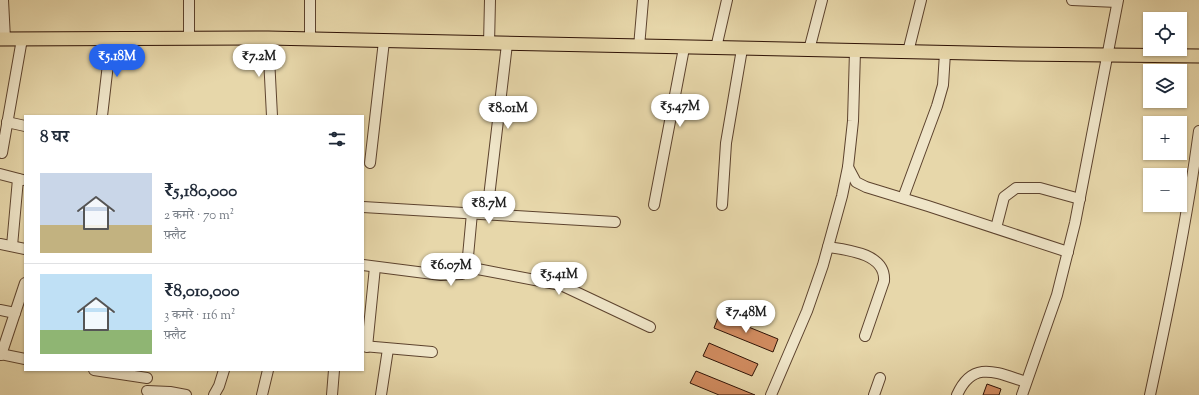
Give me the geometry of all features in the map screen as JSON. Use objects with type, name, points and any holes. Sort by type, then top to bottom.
[{"type":"main road","points":[[3,39],[268,38],[684,48],[1199,56]]},
{"type":"street","points":[[3,0],[3,39]]},
{"type":"street","points":[[188,0],[190,38]]},
{"type":"street","points":[[310,0],[310,39]]},
{"type":"street","points":[[489,44],[490,0]]},
{"type":"street","points":[[639,47],[643,0]]},
{"type":"street","points":[[716,48],[727,0]]},
{"type":"street","points":[[810,50],[822,0]]},
{"type":"street","points":[[908,52],[921,0]]},
{"type":"street","points":[[1022,395],[1057,295],[1068,252],[1109,55],[1118,1],[1072,0]]},
{"type":"street","points":[[102,115],[111,38]]},
{"type":"street","points":[[268,38],[272,115]]},
{"type":"street","points":[[2,153],[22,39]]},
{"type":"street","points":[[370,163],[384,41]]},
{"type":"street","points":[[487,214],[507,44]]},
{"type":"street","points":[[654,205],[684,48]]},
{"type":"street","points":[[722,206],[726,143],[742,49]]},
{"type":"street","points":[[771,395],[807,311],[828,247],[848,167],[853,121],[855,51]]},
{"type":"street","points":[[902,198],[937,106],[942,85],[946,53]]},
{"type":"street","points":[[7,122],[24,126]]},
{"type":"street","points":[[1150,395],[1187,215],[1199,131]]},
{"type":"street","points":[[848,167],[852,177],[860,184],[1068,252]]},
{"type":"street","points":[[0,174],[22,180],[12,246]]},
{"type":"street","points":[[996,228],[1004,197],[1016,188],[1040,188],[1080,199]]},
{"type":"street","points":[[364,207],[615,222]]},
{"type":"street","points":[[364,265],[453,276],[462,274],[467,267],[472,214]]},
{"type":"street","points":[[0,244],[24,248]]},
{"type":"street","points":[[828,247],[853,251],[872,259],[882,267],[884,281],[865,336]]},
{"type":"street","points":[[375,267],[365,347],[432,352]]},
{"type":"street","points":[[467,267],[561,285],[650,327]]},
{"type":"street","points":[[24,288],[22,299],[15,313],[1,354],[24,359]]},
{"type":"street","points":[[0,310],[15,313]]},
{"type":"street","points":[[381,395],[388,349]]},
{"type":"street","points":[[107,371],[146,374],[147,393],[170,392],[186,395]]},
{"type":"street","points":[[214,395],[220,386],[224,371]]},
{"type":"street","points":[[262,395],[268,371]]},
{"type":"street","points":[[332,395],[334,371]]},
{"type":"street","points":[[957,395],[961,385],[969,377],[981,371],[991,371],[1026,382]]},
{"type":"street","points":[[874,395],[880,378]]},
{"type":"building","points":[[719,315],[778,339],[773,352],[714,328]]},
{"type":"building","points":[[709,343],[758,364],[752,376],[703,356]]},
{"type":"building","points":[[696,371],[755,395],[719,395],[690,383]]},
{"type":"building","points":[[987,384],[1001,389],[999,395],[983,395]]}]
